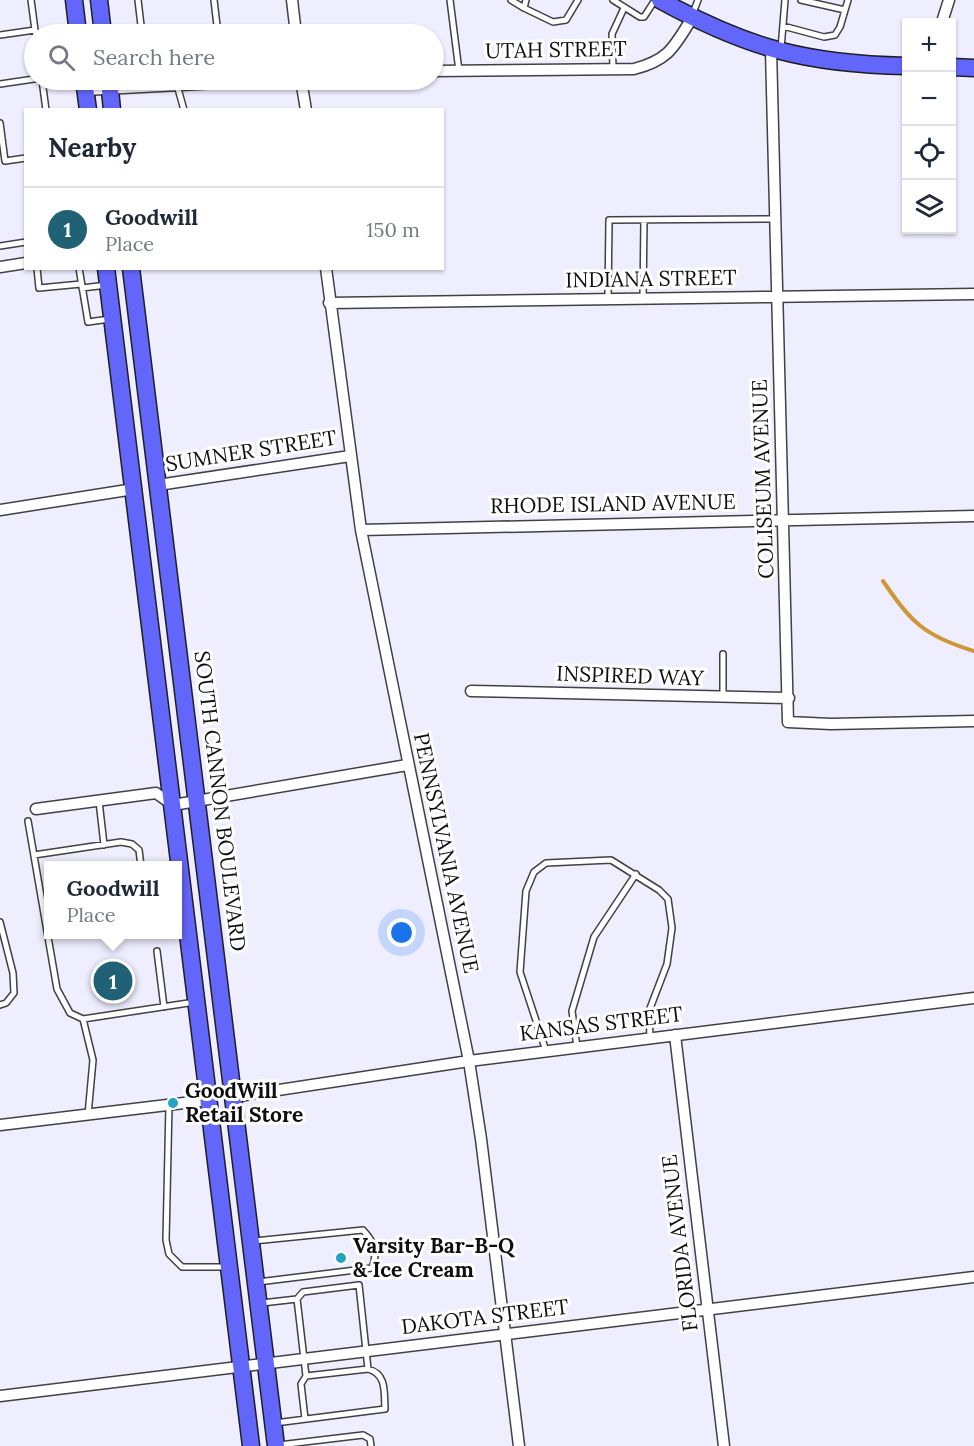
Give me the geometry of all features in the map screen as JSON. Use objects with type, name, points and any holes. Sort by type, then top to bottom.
[{"type":"main road","points":[[74,0],[77,24]]},
{"type":"main road","points":[[99,0],[102,24]]},
{"type":"main road","points":[[660,0],[742,41],[776,51],[833,62],[902,66]]},
{"type":"main road","points":[[956,67],[974,68]]},
{"type":"main road","points":[[86,90],[88,108]]},
{"type":"main road","points":[[110,90],[112,108]]},
{"type":"main road","name":"SOUTH CANNON BOULEVARD","points":[[131,270],[276,1446]]},
{"type":"main road","points":[[107,276],[173,805],[178,861]]},
{"type":"main road","points":[[182,912],[197,1002],[251,1446]]},
{"type":"street","points":[[292,0],[295,24]]},
{"type":"street","points":[[943,18],[949,0]]},
{"type":"street","name":"UTAH STREET","points":[[444,71],[634,69],[663,58],[672,51],[692,18]]},
{"type":"street","name":"COLISEUM AVENUE","points":[[776,51],[774,219],[788,722],[831,724],[974,721]]},
{"type":"street","points":[[303,90],[306,108]]},
{"type":"street","points":[[0,267],[24,263]]},
{"type":"street","name":"PENNSYLVANIA AVENUE","points":[[326,270],[361,530],[407,765],[469,1060],[482,1139],[519,1446]]},
{"type":"street","name":"INDIANA STREET","points":[[329,303],[974,294]]},
{"type":"street","name":"SUMNER STREET","points":[[158,485],[350,456]]},
{"type":"street","points":[[0,510],[134,489]]},
{"type":"street","name":"RHODE ISLAND AVENUE","points":[[361,530],[974,516]]},
{"type":"street","name":"INSPIRED WAY","points":[[471,691],[789,698]]},
{"type":"street","points":[[36,809],[156,793],[173,805],[407,765]]},
{"type":"street","name":"KANSAS STREET","points":[[233,1097],[469,1060],[974,998]]},
{"type":"street","name":"FLORIDA AVENUE","points":[[675,1035],[724,1446]]},
{"type":"street","points":[[0,1125],[208,1100]]},
{"type":"street","name":"DAKOTA STREET","points":[[0,1396],[974,1276]]},
{"type":"lane","points":[[31,0],[34,24]]},
{"type":"lane","points":[[138,0],[141,24]]},
{"type":"lane","points":[[214,0],[217,24]]},
{"type":"lane","points":[[450,0],[459,71]]},
{"type":"lane","points":[[512,0],[553,22],[566,20],[578,0]]},
{"type":"lane","points":[[524,8],[526,0]]},
{"type":"lane","points":[[613,0],[644,17],[655,0]]},
{"type":"lane","points":[[692,18],[698,0]]},
{"type":"lane","points":[[776,51],[783,26],[785,0]]},
{"type":"lane","points":[[801,0],[845,10]]},
{"type":"lane","points":[[783,26],[824,37],[835,35],[848,0]]},
{"type":"lane","points":[[613,69],[612,34],[624,8]]},
{"type":"lane","points":[[0,35],[24,33]]},
{"type":"lane","points":[[0,84],[24,80]]},
{"type":"lane","points":[[43,90],[46,108]]},
{"type":"lane","points":[[178,90],[183,108]]},
{"type":"lane","points":[[0,123],[5,161],[24,158]]},
{"type":"lane","points":[[608,299],[609,220],[774,219]]},
{"type":"lane","points":[[643,298],[644,220]]},
{"type":"lane","points":[[0,246],[24,242]]},
{"type":"lane","points":[[37,270],[39,288],[82,286],[107,276]]},
{"type":"lane","points":[[79,270],[88,322],[113,319]]},
{"type":"lane","points":[[723,654],[723,698]]},
{"type":"lane","points":[[99,801],[104,845]]},
{"type":"lane","points":[[28,821],[44,909]]},
{"type":"lane","points":[[34,855],[122,842],[132,844],[140,850],[141,861]]},
{"type":"lane","points":[[546,1051],[520,972],[526,891],[534,872],[546,863],[591,859],[611,860],[659,890],[668,900],[672,928],[667,964],[649,1011],[650,1038]]},
{"type":"lane","points":[[577,1047],[573,1011],[594,937],[636,874]]},
{"type":"lane","points":[[0,922],[13,973],[14,993],[6,1003],[0,1005]]},
{"type":"lane","points":[[49,939],[57,989],[70,1013],[83,1019],[197,1002]]},
{"type":"lane","points":[[157,951],[164,1007]]},
{"type":"lane","points":[[83,1019],[93,1060],[88,1115]]},
{"type":"lane","points":[[169,1105],[166,1240],[169,1254],[182,1267],[229,1267]]},
{"type":"lane","points":[[251,1241],[363,1230],[372,1240],[377,1254],[372,1268],[256,1282]]},
{"type":"lane","points":[[258,1304],[297,1299],[303,1292],[359,1285],[368,1351],[368,1369]]},
{"type":"lane","points":[[297,1299],[306,1376],[301,1384],[305,1419]]},
{"type":"lane","points":[[273,1423],[386,1409],[382,1377],[377,1371],[368,1369],[306,1376]]},
{"type":"lane","points":[[276,1446],[310,1444],[363,1435],[370,1439],[371,1446]]},
{"type":"waterway","points":[[883,581],[902,607],[920,626],[943,640],[974,651]]},
{"type":"place","name":"Goodwill","points":[[113,981]]},
{"type":"place","name":"GoodWill Retail Store","points":[[173,1103]]},
{"type":"place","name":"Varsity Bar-B-Q & Ice Cream","points":[[341,1258]]}]
